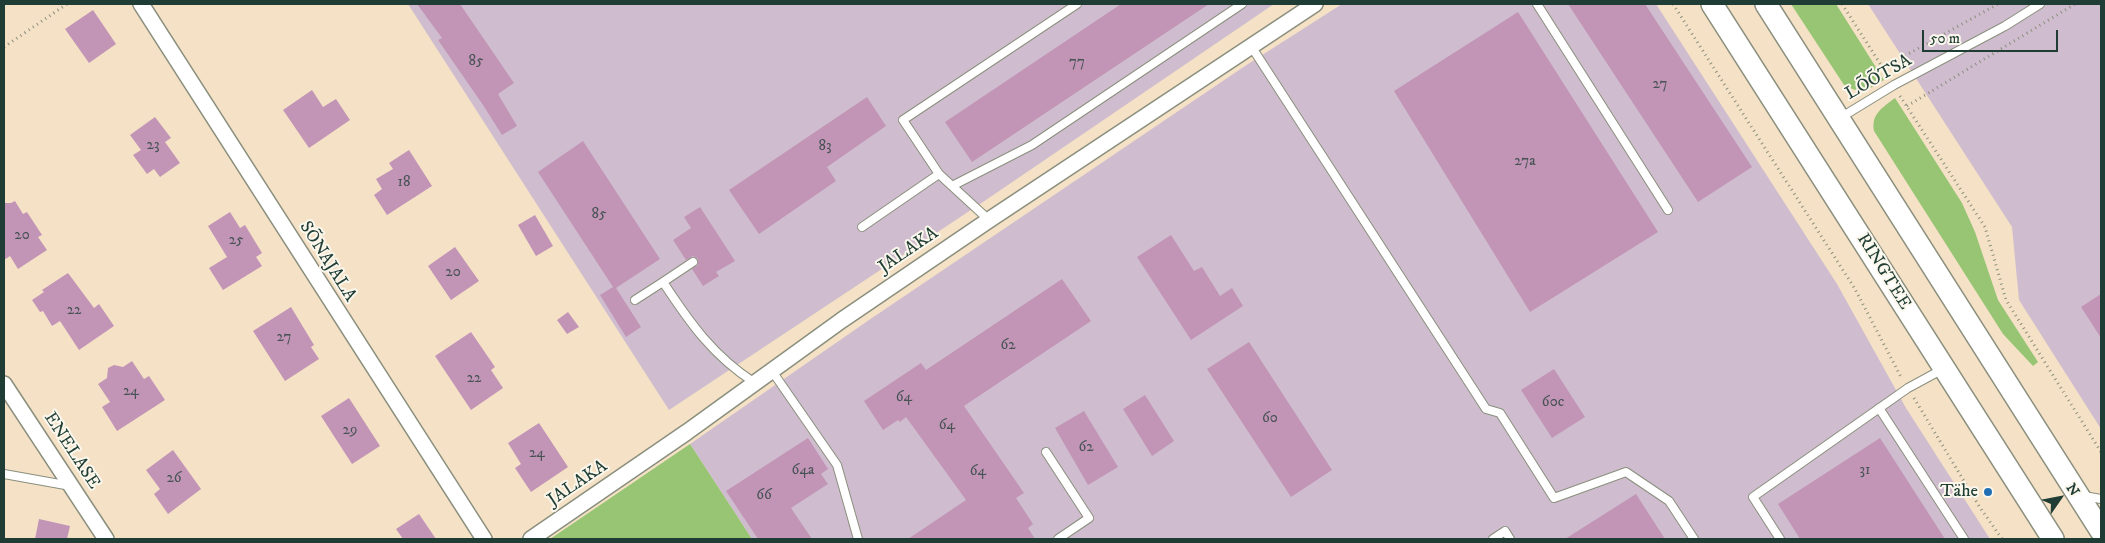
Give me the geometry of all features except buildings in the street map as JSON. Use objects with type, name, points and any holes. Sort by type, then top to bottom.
[{"type":"main road","name":"RINGTEE","points":[[1712,4],[2053,539]]},
{"type":"main road","points":[[1766,4],[2101,531]]},
{"type":"street","name":"SÕNAJALA","points":[[141,4],[484,539]]},
{"type":"street","name":"JALAKA","points":[[531,539],[687,432],[842,320],[1315,4]]},
{"type":"street","name":"ENELASE","points":[[4,384],[102,536]]},
{"type":"lane","points":[[989,220],[940,174],[903,120],[1076,4]]},
{"type":"lane","points":[[952,186],[1032,145],[1242,4]]},
{"type":"lane","points":[[1536,4],[1668,210]]},
{"type":"lane","name":"LÕÕTSA","points":[[1838,119],[1894,85],[2005,26],[2040,4]]},
{"type":"lane","points":[[1251,46],[1486,409],[1500,413],[1554,498],[1626,472],[1669,501],[1694,539]]},
{"type":"lane","points":[[862,227],[940,174]]},
{"type":"lane","points":[[635,300],[693,262]]},
{"type":"lane","points":[[663,282],[691,324],[713,350],[737,372],[755,383]]},
{"type":"lane","points":[[1780,539],[1753,497],[1908,388],[1944,368]]},
{"type":"lane","points":[[772,371],[837,465],[858,539]]},
{"type":"lane","points":[[1879,408],[1964,539]]},
{"type":"lane","points":[[1046,452],[1089,518],[1058,539]]},
{"type":"lane","points":[[4,474],[71,486]]},
{"type":"lane","points":[[2078,495],[2101,499]]},
{"type":"lane","points":[[1493,539],[1505,532],[1510,539]]},
{"type":"path","points":[[4,47],[67,4]]},
{"type":"path","points":[[1673,4],[1855,289],[1896,368],[1979,506],[2002,539]]},
{"type":"path","points":[[1842,4],[1985,227],[2006,300],[2101,452]]},
{"type":"path","points":[[1883,68],[1998,4]]},
{"type":"path","points":[[1907,106],[2075,4]]},
{"type":"shaded area","points":[[408,4],[1274,4],[983,202],[669,410]]},
{"type":"shaded area","points":[[1342,4],[1656,4],[1837,284],[1906,408],[1990,539],[752,539],[690,444],[869,320],[1245,66]]},
{"type":"shaded area","points":[[1868,4],[2101,4],[2101,429],[2019,300],[2012,227]]},
{"type":"green space","points":[[1791,4],[1836,4],[1884,80],[1865,90],[1855,90],[1844,85]]},
{"type":"green space","points":[[1895,98],[1962,203],[1975,232],[1998,300],[2038,362],[2033,366],[2003,334],[1874,131],[1874,120],[1878,112]]},
{"type":"green space","points":[[690,444],[752,539],[550,539]]},
{"type":"place","name":"Tähe","points":[[1988,492]]}]
